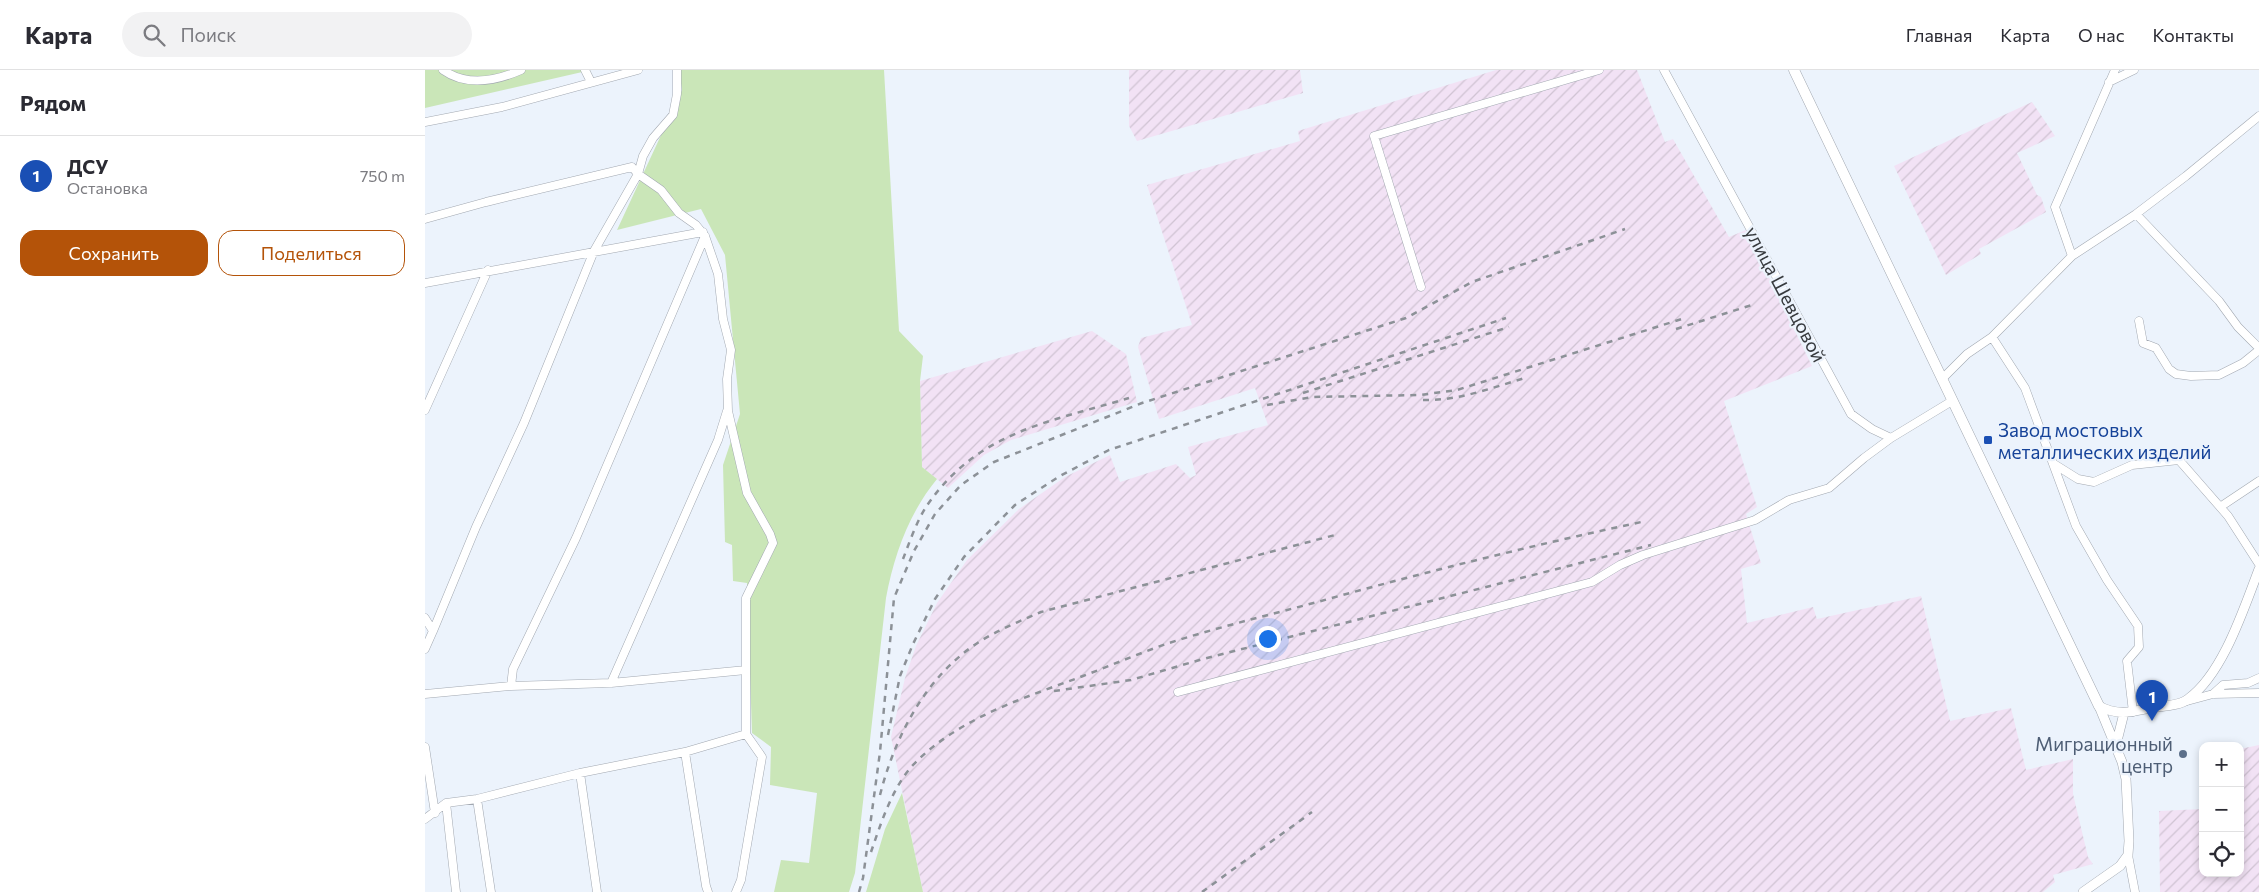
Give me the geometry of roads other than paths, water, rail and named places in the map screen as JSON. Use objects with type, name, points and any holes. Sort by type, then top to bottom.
[{"type":"main road","points":[[1795,70],[2099,706]]},
{"type":"street","points":[[443,70],[469,81],[501,79],[521,70]]},
{"type":"street","points":[[585,70],[591,82]]},
{"type":"street","points":[[425,122],[502,107],[638,70]]},
{"type":"street","points":[[425,649],[476,526],[524,423],[594,252],[638,174],[643,156],[653,138],[673,115],[677,94],[677,70]]},
{"type":"street","points":[[1421,287],[1374,136],[1599,70]]},
{"type":"street","name":"улица Шевцовой","points":[[1664,70],[1851,414],[1871,429],[1891,438]]},
{"type":"street","points":[[2072,256],[2055,207],[2115,70]]},
{"type":"street","points":[[2109,82],[2134,70]]},
{"type":"street","points":[[1942,379],[1967,354],[1992,337],[2072,256],[2136,214],[2259,116]]},
{"type":"street","points":[[425,219],[486,202],[632,167],[638,174],[661,190],[679,212],[704,234],[718,274],[723,319],[731,350],[727,379],[727,411],[747,493],[773,543],[746,598],[746,734],[762,757],[741,880],[736,892]]},
{"type":"street","points":[[2136,214],[2219,301],[2238,327],[2259,349],[2243,363],[2219,375],[2191,376],[2177,374],[2169,370],[2156,348],[2143,343],[2139,321]]},
{"type":"street","points":[[425,283],[487,270],[704,234]]},
{"type":"street","points":[[511,686],[513,669],[576,538],[704,234]]},
{"type":"street","points":[[425,410],[487,270]]},
{"type":"street","points":[[1992,337],[2025,388],[2076,526],[2107,580],[2138,626],[2139,647],[2127,661],[2129,713],[2116,746]]},
{"type":"street","points":[[1179,692],[1592,582],[1620,565],[1643,555],[1755,520],[1789,500],[1829,488],[1863,458],[1891,438],[1952,401]]},
{"type":"street","points":[[611,683],[718,440],[727,411]]},
{"type":"street","points":[[2054,464],[2078,479],[2094,482],[2132,465],[2165,463],[2177,459],[2182,462],[2220,508],[2259,564]]},
{"type":"street","points":[[2220,508],[2259,481]]},
{"type":"street","points":[[2187,701],[2206,682],[2234,634],[2259,569]]},
{"type":"street","points":[[425,618],[433,631]]},
{"type":"street","points":[[425,694],[511,686],[611,683],[745,670]]},
{"type":"street","points":[[2213,694],[2223,685],[2248,683],[2259,678]]},
{"type":"street","points":[[2099,706],[2111,712],[2129,713],[2213,694],[2259,693]]},
{"type":"street","points":[[2099,706],[2116,746],[2126,779],[2128,856],[2135,892]]},
{"type":"street","points":[[425,819],[446,803],[477,799],[580,773],[685,752],[746,734]]},
{"type":"street","points":[[425,747],[435,813]]},
{"type":"street","points":[[685,752],[702,867],[708,892]]},
{"type":"street","points":[[580,773],[597,892]]},
{"type":"street","points":[[477,799],[491,892]]},
{"type":"street","points":[[446,803],[456,892]]},
{"type":"street","points":[[2083,892],[2120,866],[2128,856]]},
{"type":"railway","points":[[859,892],[863,878],[880,752],[894,598],[914,551],[935,514],[961,485],[994,462],[1142,403],[1406,318],[1472,282],[1625,229]]},
{"type":"railway","points":[[1676,329],[1755,304]]},
{"type":"railway","points":[[888,735],[900,676],[935,599],[964,557],[1015,505],[1060,476],[1109,450],[1506,318]]},
{"type":"railway","points":[[1267,405],[1312,397],[1420,395],[1457,390],[1685,318]]},
{"type":"railway","points":[[1303,393],[1509,327]]},
{"type":"railway","points":[[1423,400],[1463,396],[1528,377]]},
{"type":"railway","points":[[903,559],[917,524],[928,504],[948,479],[970,460],[993,445],[1018,433],[1071,414],[1129,398]]},
{"type":"railway","points":[[871,852],[893,795],[913,765],[950,734],[1015,701],[1169,643],[1211,630],[1454,566],[1646,521]]},
{"type":"railway","points":[[880,795],[894,751],[915,709],[943,672],[979,642],[1041,612],[1335,535]]},
{"type":"railway","points":[[1054,691],[1131,680],[1203,659],[1651,545]]},
{"type":"railway","points":[[1202,892],[1312,812]]},
{"type":"place","name":"Завод мостовых металлических изделий","points":[[1988,440]]},
{"type":"place","name":"ДСУ","points":[[2152,721]]},
{"type":"place","name":"Миграционный центр","points":[[2183,754]]}]
